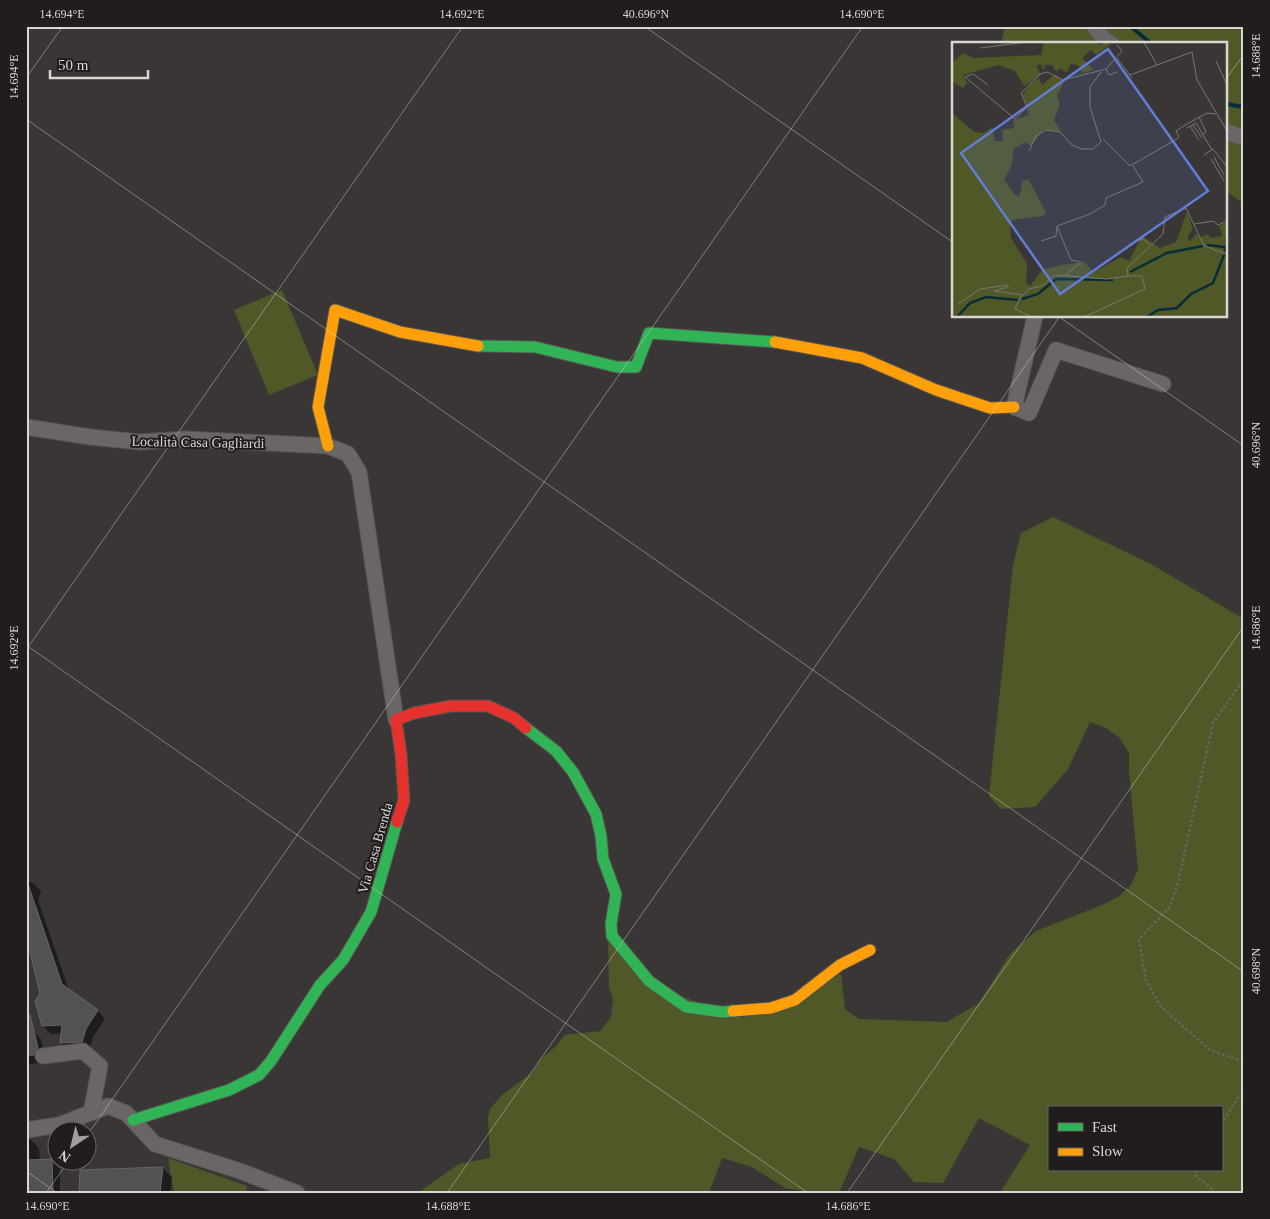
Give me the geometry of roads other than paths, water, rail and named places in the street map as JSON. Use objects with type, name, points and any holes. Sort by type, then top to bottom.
[{"type":"street","points":[[1094,26],[1103,38],[1109,42]]},
{"type":"street","points":[[1228,133],[1238,136],[1244,135]]},
{"type":"street","points":[[328,446],[318,407],[335,310],[400,332],[471,346],[535,347],[617,367],[636,367],[649,333],[774,342],[862,358],[936,390],[990,408],[1014,407],[1029,413],[1056,350],[1163,384]]},
{"type":"street","points":[[1014,407],[1035,318]]},
{"type":"street","name":"Località Casa Gagliardi","points":[[26,427],[90,437],[140,442],[186,439],[328,446],[348,454],[359,472],[396,720]]},
{"type":"street","points":[[396,720],[414,713],[451,706],[488,706],[514,718],[556,751],[573,772],[596,814],[601,836],[603,859],[616,894],[611,924],[612,936],[649,981],[686,1008],[722,1012],[771,1008],[795,1000],[840,965],[870,950]]},
{"type":"street","name":"Via Casa Brenda","points":[[133,1120],[229,1090],[259,1075],[271,1061],[320,985],[343,960],[371,912],[404,800],[401,754],[396,720]]},
{"type":"street","points":[[43,1056],[83,1051],[100,1066],[91,1113]]},
{"type":"street","points":[[26,1130],[59,1125],[108,1106],[126,1113],[156,1144],[240,1171],[297,1193]]},
{"type":"waterway","points":[[1130,26],[1150,42]]},
{"type":"waterway","points":[[1228,104],[1244,107]]}]
